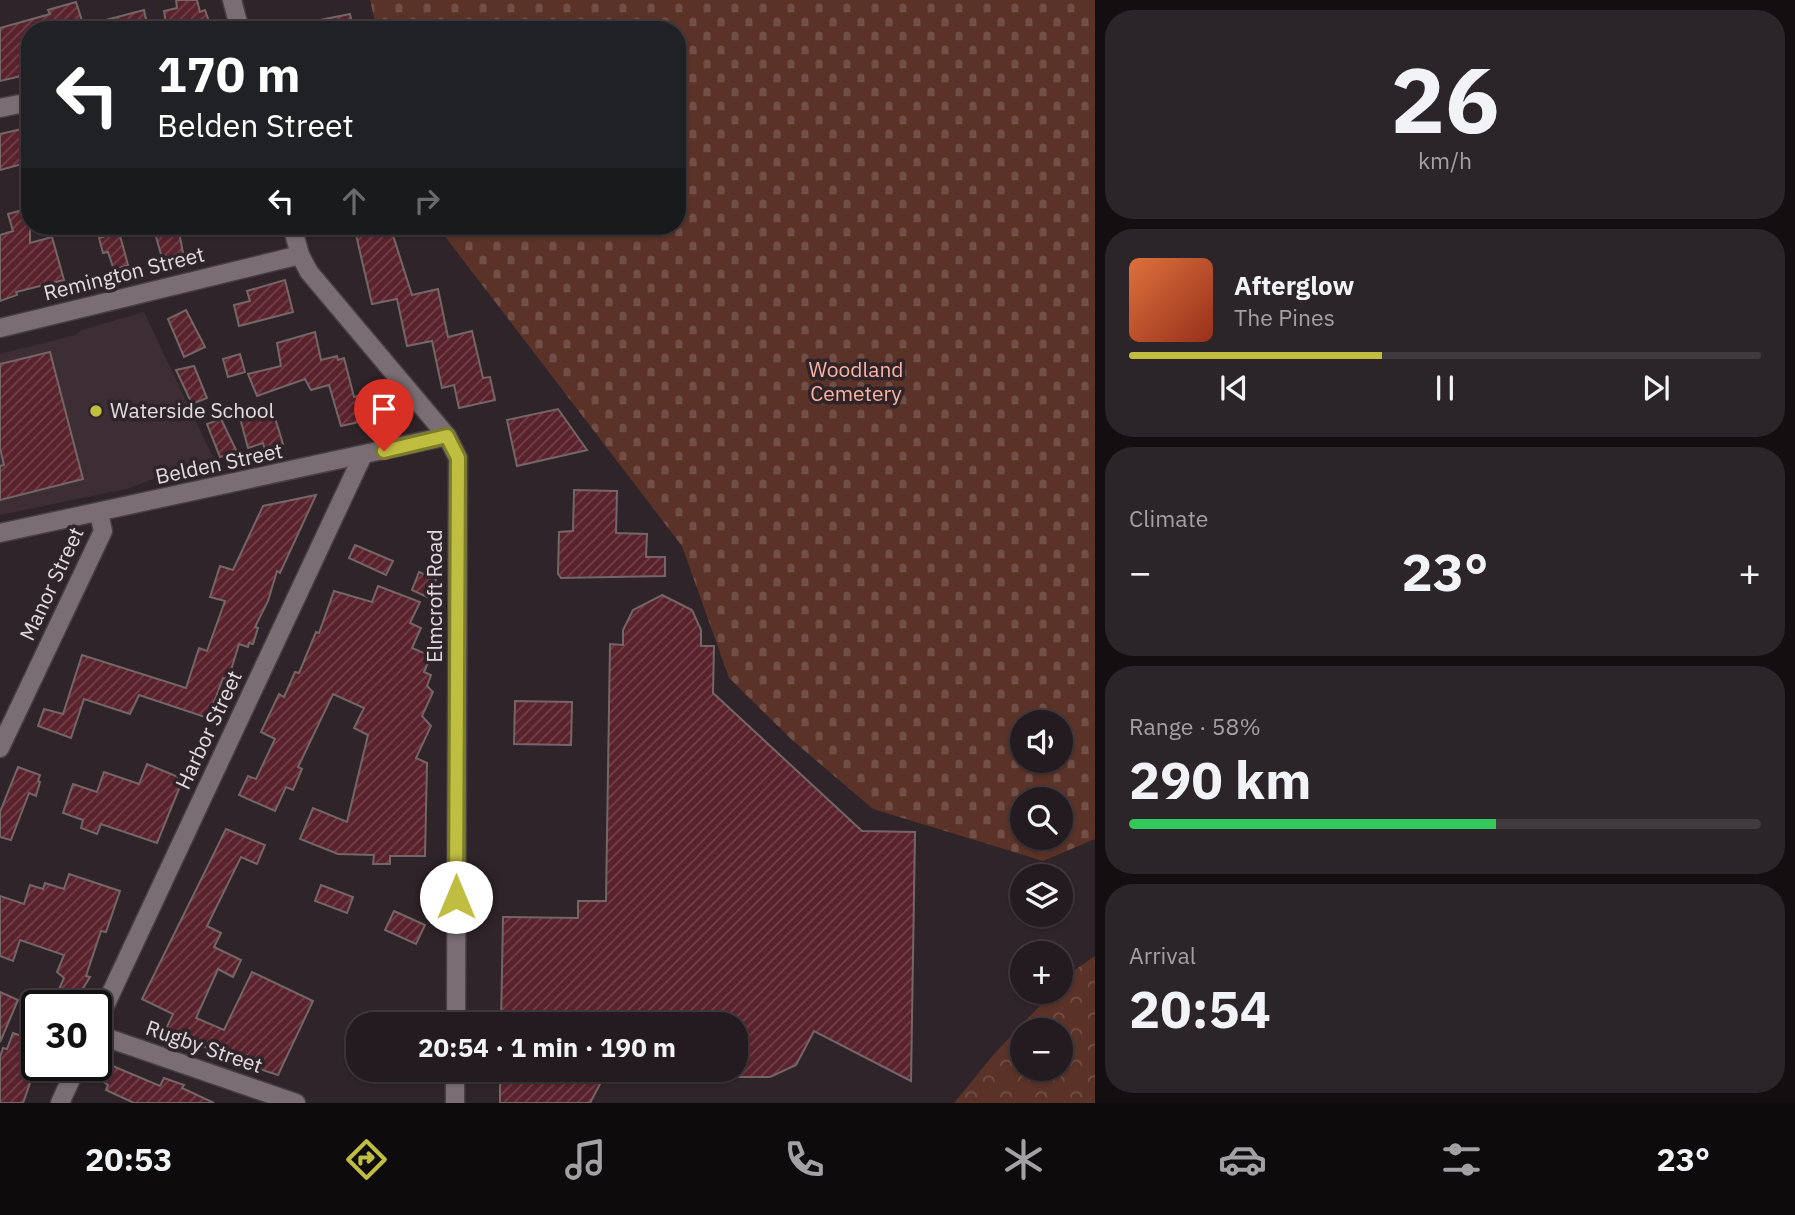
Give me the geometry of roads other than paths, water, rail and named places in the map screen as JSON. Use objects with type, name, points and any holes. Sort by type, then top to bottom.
[{"type":"street","points":[[232,0],[238,21]]},
{"type":"street","points":[[0,108],[21,104]]},
{"type":"street","name":"Elmcroft Road","points":[[294,235],[300,255],[309,272],[447,436],[458,458],[456,1012]]},
{"type":"street","name":"Remington Street","points":[[0,328],[300,255]]},
{"type":"street","name":"Belden Street","points":[[0,533],[447,436]]},
{"type":"street","name":"Harbor Street","points":[[112,991],[363,455]]},
{"type":"street","name":"Manor Street","points":[[0,748],[103,531],[99,513]]},
{"type":"street","name":"Rugby Street","points":[[112,1040],[296,1103]]},
{"type":"street","points":[[60,1103],[70,1081]]},
{"type":"street","points":[[455,1082],[455,1103]]},
{"type":"place","name":"Waterside School","points":[[96,411]]},
{"type":"park label","name":"Woodland Cemetery","points":[[856,382]]}]
